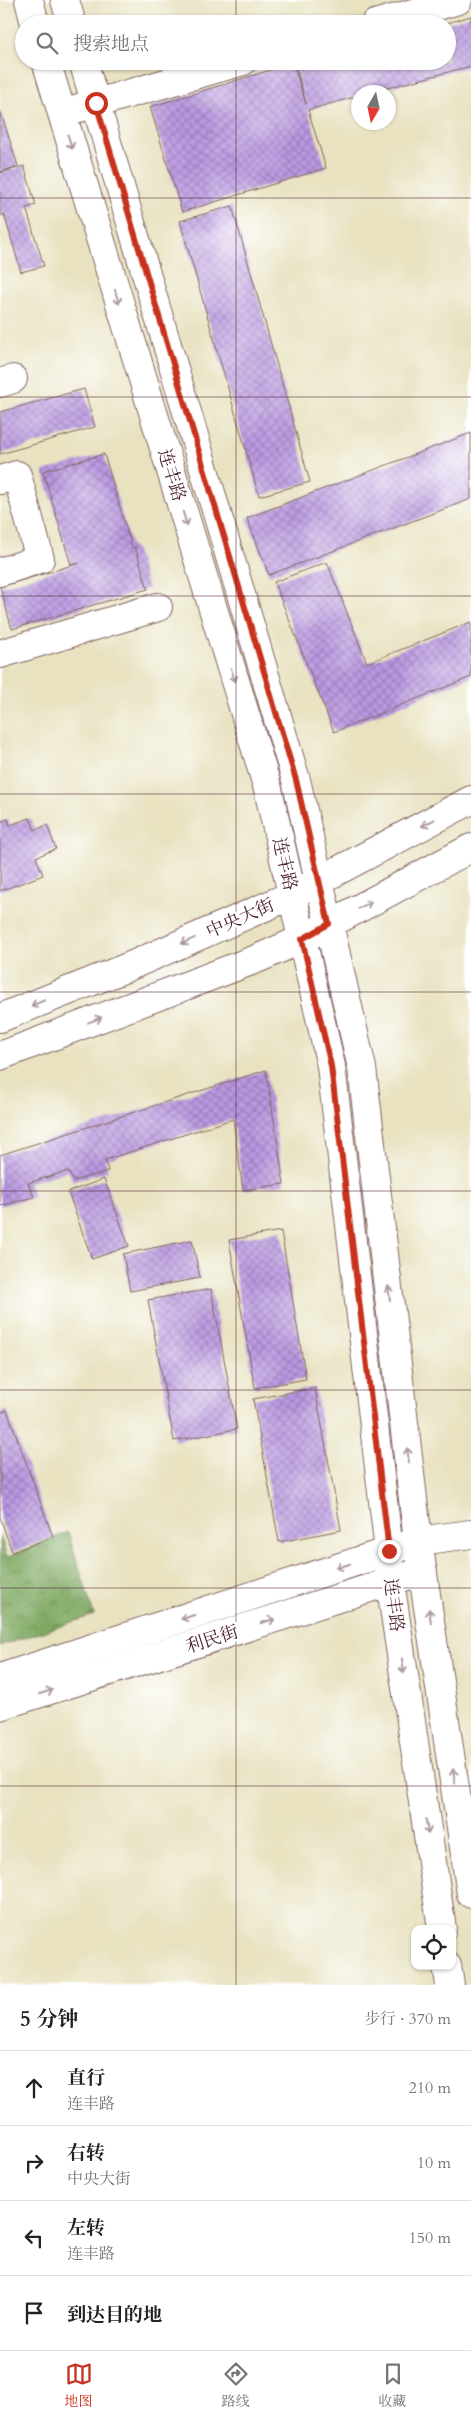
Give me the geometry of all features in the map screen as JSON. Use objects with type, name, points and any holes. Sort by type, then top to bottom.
[{"type":"street","points":[[28,0],[32,15]]},
{"type":"street","points":[[65,0],[69,15]]},
{"type":"street","points":[[406,15],[458,0]]},
{"type":"street","name":"连丰路","points":[[49,70],[268,789],[331,1066],[389,1551],[390,1581],[441,1925]]},
{"type":"street","name":"连丰路","points":[[86,70],[296,780],[362,1068],[418,1541],[471,1894]]},
{"type":"street","points":[[61,113],[212,70]]},
{"type":"street","points":[[0,480],[17,476],[40,559],[0,572]]},
{"type":"street","points":[[0,654],[158,607]]},
{"type":"street","name":"中央大街","points":[[0,1018],[128,967],[292,895],[471,800]]},
{"type":"street","points":[[0,1056],[258,958],[302,939],[471,848]]},
{"type":"street","name":"利民街","points":[[0,1678],[418,1541],[471,1534]]},
{"type":"street","name":"利民街","points":[[0,1706],[423,1571]]},
{"type":"street","points":[[448,1970],[450,1985]]},
{"type":"green space","points":[[68,1532],[94,1615],[0,1646],[0,1536],[7,1557]]},
{"type":"building","points":[[471,16],[471,66],[456,70],[456,20]]},
{"type":"building","points":[[270,70],[295,70],[306,104],[297,70],[456,70],[396,86],[351,85],[351,98],[308,110],[326,168],[182,212],[150,107]]},
{"type":"building","points":[[0,110],[18,166],[0,172]]},
{"type":"building","points":[[24,166],[36,205],[26,208],[44,266],[21,272],[4,214],[0,216],[0,173]]},
{"type":"building","points":[[232,206],[310,482],[259,496],[180,221]]},
{"type":"building","points":[[84,389],[95,427],[0,454],[0,412]]},
{"type":"building","points":[[471,433],[471,499],[269,575],[247,518]]},
{"type":"building","points":[[104,454],[132,548],[135,547],[148,589],[12,629],[0,587],[79,563],[71,565],[43,471]]},
{"type":"building","points":[[327,562],[367,663],[471,622],[471,677],[334,732],[274,582]]},
{"type":"building","points":[[30,818],[35,830],[47,825],[56,849],[36,857],[43,875],[0,891],[0,822],[8,819],[10,825]]},
{"type":"building","points":[[266,1070],[284,1184],[243,1190],[233,1119],[105,1160],[108,1171],[73,1181],[68,1171],[28,1183],[34,1197],[0,1206],[0,1155]]},
{"type":"building","points":[[104,1179],[129,1246],[92,1259],[68,1192]]},
{"type":"building","points":[[281,1231],[306,1379],[255,1388],[229,1240]]},
{"type":"building","points":[[192,1240],[200,1278],[130,1291],[123,1254]]},
{"type":"building","points":[[211,1289],[237,1429],[174,1441],[148,1300]]},
{"type":"building","points":[[315,1388],[341,1530],[279,1542],[253,1399]]},
{"type":"building","points":[[7,1410],[53,1537],[12,1552],[0,1517],[0,1413]]},
{"type":"route","points":[[96,103],[296,780],[329,924],[302,939],[331,1066],[389,1551]]}]
